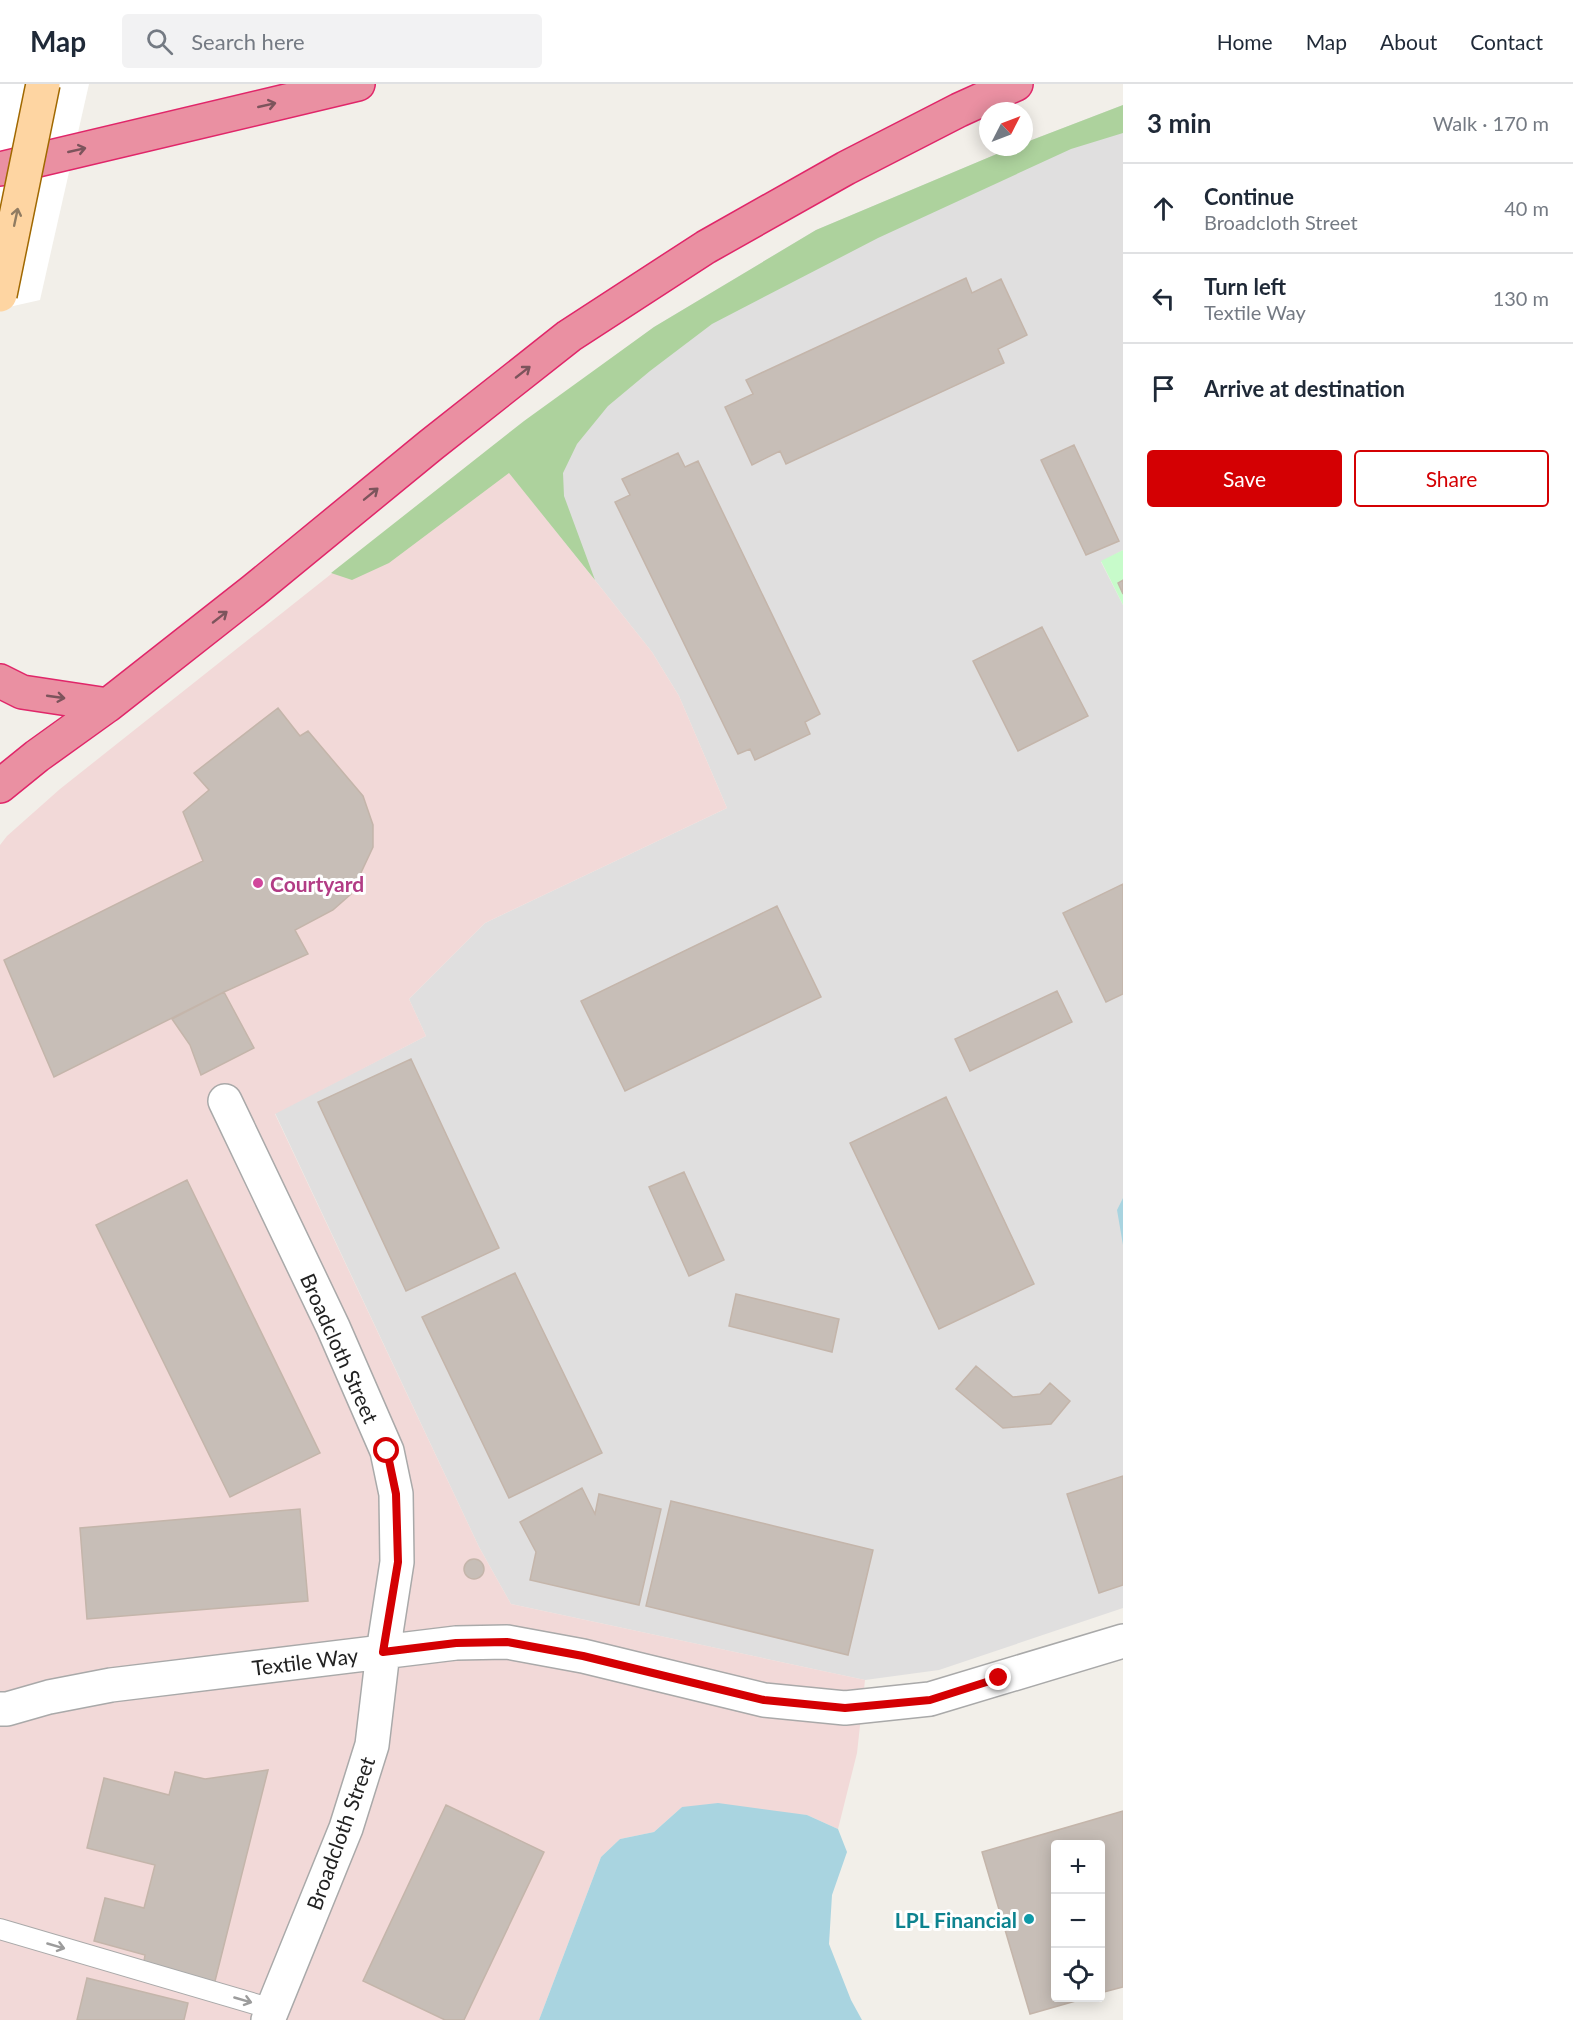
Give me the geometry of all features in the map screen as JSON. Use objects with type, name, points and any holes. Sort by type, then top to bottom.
[{"type":"highway","points":[[0,169],[357,84]]},
{"type":"highway","points":[[0,786],[254,591],[431,445],[569,336],[706,247],[846,168],[959,110],[1016,84]]},
{"type":"highway","points":[[0,681],[22,692],[108,705]]},
{"type":"main road","points":[[0,295],[43,84]]},
{"type":"street","name":"Broadcloth Street","points":[[225,1101],[333,1327],[387,1451],[396,1494],[398,1562],[383,1652],[372,1745],[346,1828],[270,2014]]},
{"type":"street","name":"Textile Way","points":[[0,1709],[111,1685],[456,1643],[507,1642],[583,1656],[764,1700],[845,1708],[930,1700],[1123,1641]]},
{"type":"street","name":"Textile Way","points":[[0,1686],[49,1697]]},
{"type":"lane","points":[[0,1929],[270,2014]]},
{"type":"shaded area","points":[[1123,105],[1123,550],[1101,562],[1123,605],[1123,1608],[939,1670],[865,1680],[511,1604],[479,1547],[275,1113],[426,1036],[409,999],[485,923],[727,808],[679,696],[652,652],[490,448],[654,327],[816,230],[992,156],[1033,156],[1033,140]]},
{"type":"shaded area","points":[[490,448],[652,652],[679,696],[727,808],[485,923],[409,999],[426,1036],[275,1114],[479,1547],[511,1604],[865,1680],[857,1753],[838,1829],[807,1815],[682,1807],[654,1832],[620,1839],[601,1857],[539,2020],[0,2020],[0,845],[7,836],[60,789]]},
{"type":"green space","points":[[1123,105],[1123,133],[1071,149],[878,238],[712,324],[608,406],[577,444],[563,473],[564,496],[595,580],[509,473],[389,563],[352,580],[331,573],[524,421],[654,327],[816,230],[992,156],[1033,156],[1033,140]]},
{"type":"green space","points":[[1123,550],[1123,605],[1101,561]]},
{"type":"water","points":[[1123,1198],[1123,1245],[1117,1210]]},
{"type":"water","points":[[718,1803],[807,1815],[838,1829],[847,1852],[832,1895],[829,1944],[851,2000],[862,2020],[539,2020],[601,1857],[620,1839],[654,1832],[682,1807]]},
{"type":"pier","points":[[0,84],[89,84],[40,300],[0,309]]},
{"type":"building","points":[[966,278],[972,293],[1001,279],[1027,335],[998,349],[1004,363],[786,464],[780,451],[752,465],[725,407],[753,394],[746,380]]},
{"type":"building","points":[[1074,445],[1119,541],[1086,555],[1041,460]]},
{"type":"building","points":[[678,453],[685,467],[698,461],[820,714],[805,722],[810,734],[755,760],[750,749],[738,754],[615,502],[630,495],[622,479]]},
{"type":"building","points":[[1123,580],[1123,594],[1118,583]]},
{"type":"building","points":[[1042,627],[1088,716],[1018,751],[973,661]]},
{"type":"building","name":"Courtyard","points":[[278,708],[300,736],[308,731],[363,796],[373,825],[373,847],[351,894],[333,910],[295,930],[308,954],[224,992],[54,1077],[4,960],[203,861],[183,812],[209,790],[194,773]]},
{"type":"building","points":[[1123,884],[1123,994],[1106,1002],[1063,913]]},
{"type":"building","points":[[777,906],[821,997],[625,1091],[581,1001]]},
{"type":"building","points":[[1057,991],[1072,1022],[970,1071],[955,1039]]},
{"type":"building","points":[[224,992],[254,1048],[201,1075],[190,1045],[172,1019]]},
{"type":"building","points":[[411,1059],[499,1248],[406,1291],[318,1102]]},
{"type":"building","points":[[946,1097],[1034,1284],[939,1329],[850,1143]]},
{"type":"building","points":[[684,1172],[724,1260],[689,1276],[649,1187]]},
{"type":"building","points":[[187,1180],[320,1453],[230,1497],[96,1225]]},
{"type":"building","points":[[515,1273],[602,1453],[509,1498],[422,1317]]},
{"type":"building","points":[[736,1294],[839,1319],[832,1352],[729,1326]]},
{"type":"building","points":[[976,1366],[1013,1397],[1040,1394],[1050,1383],[1070,1401],[1051,1424],[1003,1428],[956,1389]]},
{"type":"building","points":[[1123,1476],[1123,1585],[1099,1593],[1067,1494]]},
{"type":"building","points":[[582,1488],[595,1514],[599,1494],[661,1509],[639,1605],[530,1580],[536,1552],[520,1522]]},
{"type":"building","points":[[671,1501],[873,1550],[848,1655],[646,1606]]},
{"type":"building","points":[[300,1509],[308,1601],[87,1619],[80,1528]]},
{"type":"building","points":[[474,1559],[481,1562],[484,1569],[481,1576],[474,1579],[467,1576],[464,1569],[467,1562]]},
{"type":"building","points":[[268,1770],[214,1985],[143,1967],[145,1955],[94,1941],[105,1898],[144,1908],[155,1865],[87,1848],[104,1778],[169,1795],[175,1772],[205,1779]]},
{"type":"building","points":[[446,1805],[544,1852],[464,2020],[445,2020],[363,1981]]},
{"type":"building","name":"LPL Financial","points":[[1123,1811],[1123,1987],[1105,1992],[1105,1840],[1051,1840],[1051,2002],[1072,2002],[1030,2014],[982,1852]]},
{"type":"building","points":[[87,1978],[188,2003],[184,2020],[77,2020]]},
{"type":"place","name":"Courtyard","points":[[258,883]]},
{"type":"place","name":"LPL Financial","points":[[1029,1919]]},
{"type":"route","points":[[387,1451],[396,1494],[398,1562],[383,1652],[456,1643],[507,1642],[583,1656],[764,1700],[845,1708],[930,1700],[999,1678]]}]
